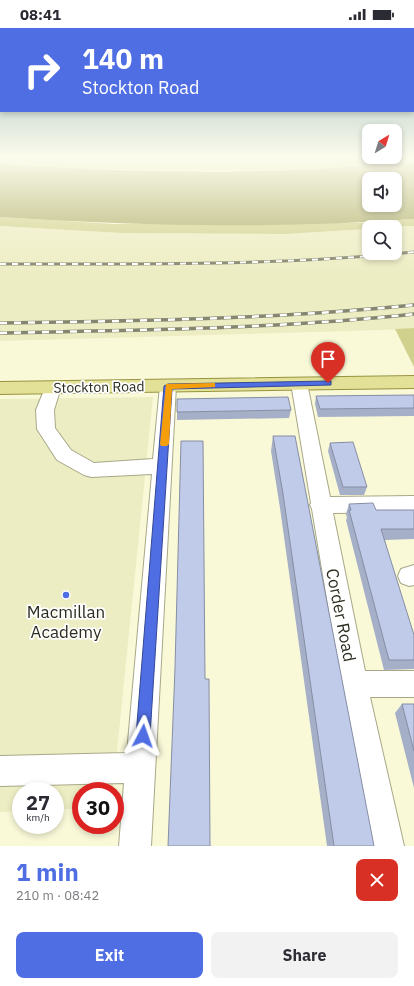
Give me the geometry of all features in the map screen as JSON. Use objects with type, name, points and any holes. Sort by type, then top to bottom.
[{"type":"main road","name":"Stockton Road","points":[[0,388],[414,382]]},
{"type":"street","name":"Corder Road","points":[[299,384],[354,684],[388,846]]},
{"type":"street","points":[[135,846],[168,386]]},
{"type":"street","points":[[53,388],[45,410],[46,429],[64,455],[91,470],[162,466]]},
{"type":"street","points":[[320,505],[414,504]]},
{"type":"street","points":[[354,684],[414,684]]},
{"type":"street","points":[[0,771],[140,768]]},
{"type":"shaded area","points":[[0,195],[362,195],[362,212],[402,212],[402,195],[414,195],[414,219],[258,225],[103,223],[0,217]]},
{"type":"shaded area","points":[[0,217],[114,224],[362,223],[362,229],[284,234],[121,233],[0,226]]},
{"type":"shaded area","points":[[414,219],[414,226],[402,226],[402,220]]},
{"type":"shaded area","points":[[0,226],[121,233],[284,234],[362,229],[362,260],[402,260],[402,227],[414,226],[414,328],[0,341]]},
{"type":"shaded area","points":[[414,328],[414,367],[395,329]]},
{"type":"shaded area","name":"Macmillan Academy","points":[[153,397],[114,782],[72,782],[72,809],[64,809],[64,782],[12,782],[12,811],[0,812],[0,399]]},
{"type":"building","points":[[414,395],[414,408],[320,409],[316,396]]},
{"type":"building","points":[[288,397],[291,410],[177,412],[177,399]]},
{"type":"building","points":[[273,436],[295,436],[374,846],[334,846],[283,494]]},
{"type":"building","points":[[181,441],[203,441],[205,679],[209,679],[210,846],[168,846],[175,668]]},
{"type":"building","points":[[353,442],[367,487],[343,487],[330,443]]},
{"type":"building","points":[[373,503],[376,510],[414,510],[414,529],[381,529],[414,635],[414,660],[389,660],[349,510],[351,510],[349,504]]},
{"type":"building","points":[[402,704],[414,704],[414,751]]},
{"type":"railway","points":[[0,264],[259,262],[362,257],[414,252]]},
{"type":"railway","points":[[0,323],[259,316],[362,310],[414,305]]},
{"type":"railway","points":[[0,333],[259,326],[414,314]]},
{"type":"slow traffic","points":[[164,444],[168,386],[213,385]]},
{"type":"place","name":"Macmillan Academy","points":[[66,595]]},
{"type":"route","points":[[143,736],[168,386],[328,383]]}]
